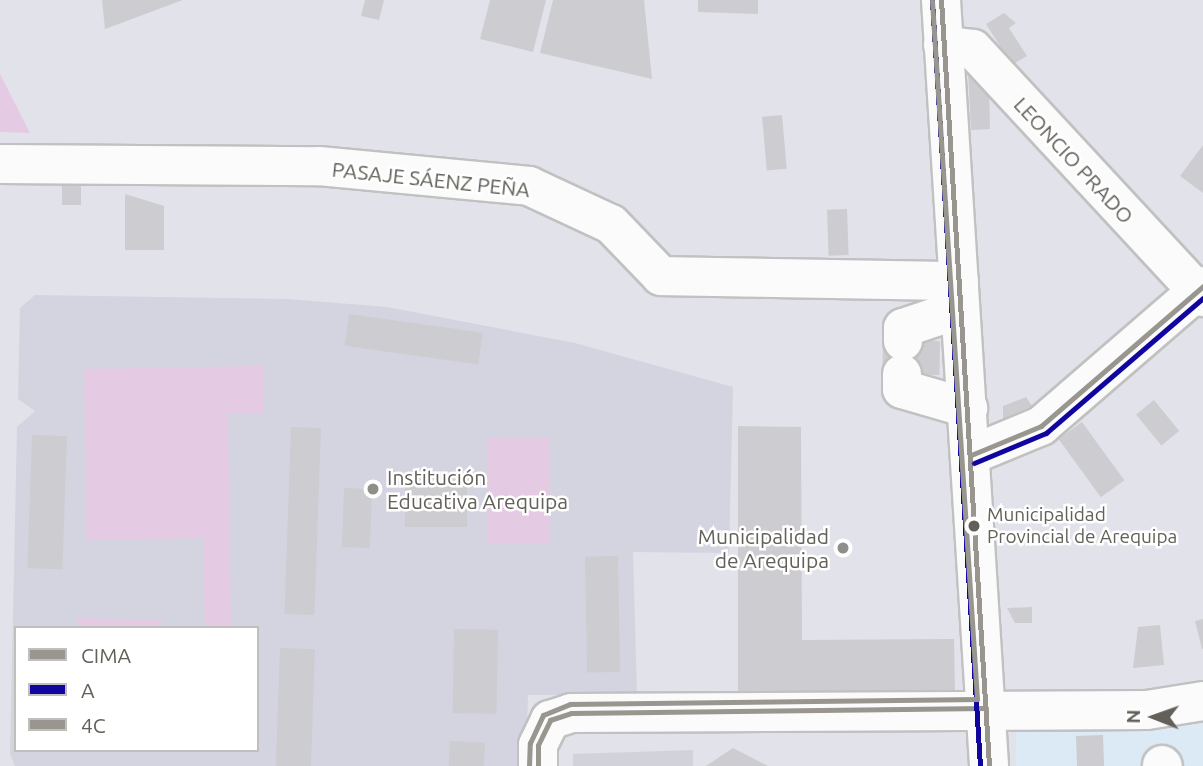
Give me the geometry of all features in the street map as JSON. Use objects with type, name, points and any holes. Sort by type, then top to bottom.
[{"type":"street","points":[[941,0],[989,766]]},
{"type":"street","name":"LEONCIO PRADO","points":[[943,45],[973,49],[1201,291]]},
{"type":"street","name":"PASAJE SÁENZ PEÑA","points":[[0,164],[319,166],[529,186],[611,225],[661,276],[960,295]]},
{"type":"street","points":[[971,455],[1041,426],[1201,291]]},
{"type":"street","points":[[960,295],[903,328],[902,389],[968,408]]},
{"type":"street","points":[[538,766],[538,745],[550,720],[571,713],[986,708],[1146,710],[1203,701]]},
{"type":"shaded area","points":[[0,74],[30,133],[0,132]]},
{"type":"shaded area","name":"Institución Educativa Arequipa","points":[[35,295],[288,299],[387,307],[575,343],[733,387],[729,553],[633,552],[637,695],[528,695],[526,766],[15,766],[10,754],[17,427],[35,411],[18,399],[20,308]]},
{"type":"shaded area","points":[[263,366],[264,413],[228,413],[231,626],[205,626],[203,538],[86,540],[84,369]]},
{"type":"shaded area","points":[[488,437],[550,437],[550,544],[488,544]]},
{"type":"shaded area","points":[[77,618],[161,620],[161,626],[77,626]]},
{"type":"shaded area","points":[[1016,715],[1203,715],[1203,766],[1016,766]]},
{"type":"shaded area","points":[[693,750],[693,766],[573,766],[573,754]]},
{"type":"building","points":[[102,0],[183,0],[105,29]]},
{"type":"building","points":[[365,0],[384,0],[379,20],[361,16]]},
{"type":"building","points":[[490,0],[546,0],[533,52],[480,39]]},
{"type":"building","points":[[553,0],[644,0],[652,79],[540,53]]},
{"type":"building","points":[[698,0],[758,0],[758,14],[698,12]]},
{"type":"building","points":[[1004,13],[1016,23],[1009,28],[1027,56],[1012,65],[986,24]]},
{"type":"building","points":[[968,71],[989,82],[990,129],[971,130]]},
{"type":"building","points":[[782,115],[787,169],[767,171],[762,117]]},
{"type":"building","points":[[1203,145],[1203,193],[1180,176]]},
{"type":"building","points":[[62,185],[81,185],[81,205],[62,205]]},
{"type":"building","points":[[125,194],[164,206],[164,250],[125,250]]},
{"type":"building","points":[[847,209],[849,255],[829,256],[827,210]]},
{"type":"building","points":[[349,314],[483,333],[478,364],[345,346]]},
{"type":"building","points":[[883,340],[940,341],[939,375],[882,374]]},
{"type":"building","points":[[1026,397],[1032,406],[1003,419],[1003,406]]},
{"type":"building","points":[[1154,400],[1179,431],[1161,446],[1136,414]]},
{"type":"building","points":[[1082,422],[1124,480],[1101,497],[1059,439]]},
{"type":"building","points":[[738,426],[801,427],[802,640],[954,639],[955,692],[738,693]]},
{"type":"building","points":[[291,427],[321,428],[314,615],[284,614]]},
{"type":"building","points":[[32,435],[67,436],[62,569],[27,568]]},
{"type":"building","points":[[405,486],[467,486],[467,527],[405,527]]},
{"type":"building","points":[[344,488],[372,489],[370,548],[342,547]]},
{"type":"building","points":[[618,556],[620,672],[587,673],[585,557]]},
{"type":"building","points":[[1032,607],[1032,623],[1015,623],[1007,608]]},
{"type":"building","points":[[1203,619],[1203,649],[1202,649],[1195,621]]},
{"type":"building","points":[[1160,625],[1164,665],[1133,668],[1138,627]]},
{"type":"building","points":[[454,629],[498,630],[497,714],[453,713]]},
{"type":"building","points":[[280,648],[315,649],[311,766],[276,766]]},
{"type":"building","points":[[1103,735],[1104,766],[1077,766],[1076,736]]},
{"type":"building","points":[[450,741],[485,743],[484,766],[449,766]]},
{"type":"building","points":[[733,748],[768,766],[706,766]]},
{"type":"transit line","name":"CIMA","points":[[941,0],[989,766]]},
{"type":"transit line","name":"A","points":[[932,1],[980,766]]},
{"type":"transit line","name":"4C","points":[[529,766],[530,743],[543,715],[570,704],[977,699],[932,1]]},
{"type":"transit line","name":"CIMA","points":[[971,455],[1041,426],[1203,286]]},
{"type":"transit line","name":"A","points":[[974,463],[1046,433],[1203,298]]},
{"type":"transit line","name":"CIMA","points":[[538,766],[538,745],[550,720],[571,713],[986,708]]},
{"type":"place","name":"Institución Educativa Arequipa","points":[[373,489]]},
{"type":"place","name":"Municipalidad Provincial de Arequipa","points":[[974,526]]},
{"type":"place","name":"Municipalidad de Arequipa","points":[[843,548]]}]
